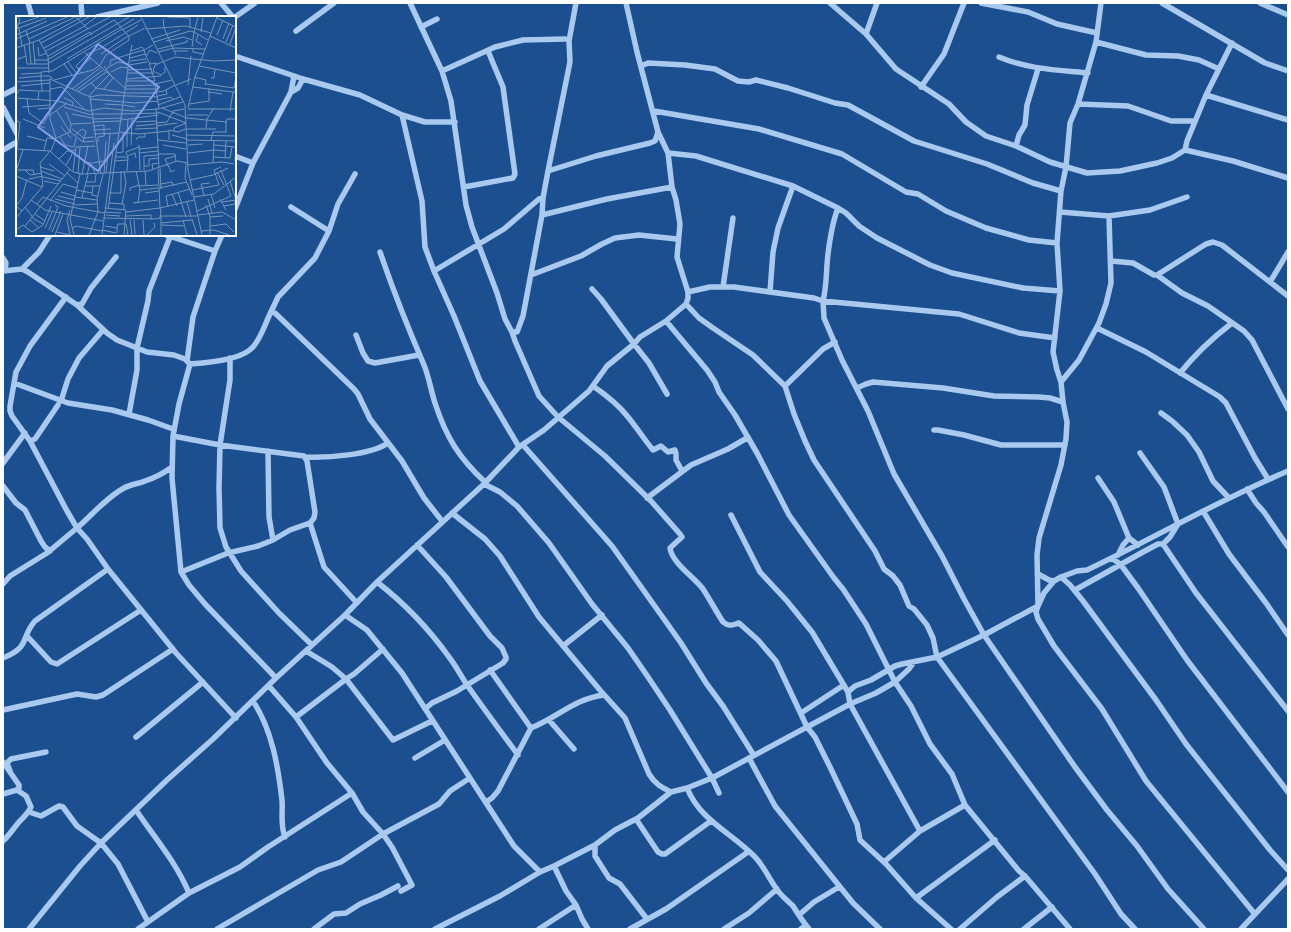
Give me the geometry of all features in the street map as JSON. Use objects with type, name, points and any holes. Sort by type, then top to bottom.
[{"type":"street","points":[[28,3],[32,16]]},
{"type":"street","points":[[81,3],[82,16]]},
{"type":"street","points":[[101,16],[158,3]]},
{"type":"street","points":[[221,3],[233,16]]},
{"type":"street","points":[[236,16],[255,3]]},
{"type":"street","points":[[296,31],[334,3]]},
{"type":"street","points":[[410,3],[442,70],[451,101],[466,205],[472,227],[497,293],[505,319],[512,332],[534,388],[539,396],[558,417],[605,456],[647,498],[682,537],[670,548],[672,553],[690,576],[703,589],[723,622],[730,626],[739,623],[742,625],[758,640],[776,661],[808,727],[815,737],[856,824],[860,840],[884,862],[916,898],[951,929]]},
{"type":"street","points":[[512,332],[517,332],[523,316],[531,275],[542,215],[543,198],[570,62],[569,41],[576,3]]},
{"type":"street","points":[[29,929],[100,843],[236,718],[276,678],[345,615],[377,582],[484,483],[521,446],[544,430],[588,391],[607,366],[634,344],[640,337],[666,321],[686,304],[688,292],[677,257],[680,224],[672,187],[668,153],[658,132],[626,3]]},
{"type":"street","points":[[830,3],[866,34],[896,70],[949,104],[966,122],[986,136],[1016,146],[1050,162],[1087,174],[1120,171],[1157,163],[1172,158],[1185,150],[1233,161],[1288,178]]},
{"type":"street","points":[[866,34],[877,3]]},
{"type":"street","points":[[921,87],[944,54],[964,3]]},
{"type":"street","points":[[981,3],[1028,12],[1057,24],[1097,32]]},
{"type":"street","points":[[1038,606],[1037,555],[1039,538],[1061,465],[1067,422],[1061,382],[1053,352],[1060,291],[1058,243],[1061,191],[1066,167],[1070,123],[1088,73],[1096,42],[1101,3]]},
{"type":"street","points":[[1162,3],[1265,63],[1288,71]]},
{"type":"street","points":[[1260,3],[1288,15]]},
{"type":"street","points":[[421,27],[437,19]]},
{"type":"street","points":[[442,70],[495,47],[524,40],[565,39]]},
{"type":"street","points":[[1096,42],[1146,55],[1178,56],[1199,60],[1219,69]]},
{"type":"street","points":[[1185,150],[1187,141],[1206,95],[1232,43]]},
{"type":"street","points":[[464,187],[513,178],[515,174],[503,87],[488,51]]},
{"type":"street","points":[[236,56],[303,79],[360,95],[402,115],[425,122],[454,122]]},
{"type":"street","points":[[999,57],[1010,62],[1038,68],[1088,73]]},
{"type":"street","points":[[641,66],[648,63],[685,65],[715,69],[738,81],[749,82],[756,80],[788,88],[848,106],[914,141],[987,164],[1033,183],[1061,191]]},
{"type":"street","points":[[1016,146],[1019,135],[1025,125],[1027,105],[1038,68]]},
{"type":"street","points":[[236,206],[253,163],[291,92],[294,76]]},
{"type":"street","points":[[291,92],[298,88],[303,79]]},
{"type":"street","points":[[3,95],[16,88]]},
{"type":"street","points":[[1206,95],[1288,120]]},
{"type":"street","points":[[1078,104],[1128,106],[1171,121],[1195,121]]},
{"type":"street","points":[[3,107],[16,132]]},
{"type":"street","points":[[654,111],[759,129],[842,154],[906,192],[918,194],[946,211],[986,228],[1029,240],[1058,243]]},
{"type":"street","points":[[402,115],[422,202],[426,247],[434,271],[480,381],[521,446],[612,546],[681,643],[706,684],[723,706],[751,756],[775,806],[839,887],[880,929]]},
{"type":"street","points":[[548,171],[596,156],[650,143],[655,141],[658,132]]},
{"type":"street","points":[[3,150],[16,143]]},
{"type":"street","points":[[668,153],[696,156],[792,186],[838,208],[846,213],[859,226],[877,238],[930,265],[952,273],[1023,288],[1060,291]]},
{"type":"street","points":[[236,156],[253,163]]},
{"type":"street","points":[[22,269],[77,305],[103,330],[117,340],[147,352],[174,355],[185,358],[188,362],[216,362],[244,353],[254,346],[278,297],[315,258],[329,231],[338,204],[355,174]]},
{"type":"street","points":[[770,292],[773,252],[778,228],[792,186]]},
{"type":"street","points":[[542,215],[608,199],[672,187]]},
{"type":"street","points":[[1060,212],[1110,216],[1154,209],[1187,197]]},
{"type":"street","points":[[434,271],[504,229],[539,199],[543,198]]},
{"type":"street","points":[[291,207],[329,231]]},
{"type":"street","points":[[838,208],[831,229],[825,292],[822,301],[824,318],[842,360],[873,421],[894,474],[935,544],[984,636],[1075,767],[1107,810],[1137,846],[1168,889],[1204,929]]},
{"type":"street","points":[[1061,382],[1076,366],[1097,328],[1109,294],[1111,261],[1110,216]]},
{"type":"street","points":[[723,287],[733,218]]},
{"type":"street","points":[[531,275],[582,256],[615,238],[639,235],[678,239]]},
{"type":"street","points":[[3,258],[6,263],[4,271],[22,269],[39,252],[49,236]]},
{"type":"street","points":[[129,414],[137,370],[137,348],[149,291],[168,236],[215,251]]},
{"type":"street","points":[[222,236],[215,251],[193,317],[188,362],[173,432],[172,467],[174,509],[178,533],[181,572],[189,585],[205,604],[276,678]]},
{"type":"street","points":[[1157,275],[1206,244],[1213,242],[1222,245],[1288,296]]},
{"type":"street","points":[[380,252],[419,355],[425,367],[435,404],[449,439],[462,458],[484,483],[500,492],[522,512],[549,543],[628,648],[670,710],[719,792]]},
{"type":"street","points":[[1270,282],[1288,252]]},
{"type":"street","points":[[77,305],[82,304],[92,288],[116,257]]},
{"type":"street","points":[[1111,261],[1133,263],[1154,275],[1157,275],[1182,293],[1203,303],[1244,331],[1252,340],[1288,409]]},
{"type":"street","points":[[688,292],[710,287],[734,287],[814,298],[822,301],[960,314],[1019,333],[1055,338]]},
{"type":"street","points":[[592,289],[649,363],[667,394]]},
{"type":"street","points":[[66,297],[30,346],[16,372],[10,412],[25,432],[67,511],[108,569],[173,649],[236,718]]},
{"type":"street","points":[[686,304],[700,318],[753,355],[785,386],[794,414],[814,460],[875,551],[884,569],[893,576],[900,585],[909,606],[914,609],[927,625],[934,638],[937,657],[1095,874],[1121,914],[1135,929]]},
{"type":"street","points":[[270,314],[273,312],[277,315],[354,389],[370,419],[402,461],[424,498],[442,522]]},
{"type":"street","points":[[666,321],[707,370],[715,382],[719,392],[735,415],[757,453],[789,515],[843,589],[866,624],[889,670],[911,706],[930,744],[952,774],[965,805],[1019,871],[1025,876],[1070,929]]},
{"type":"street","points":[[1180,373],[1203,346],[1232,323]]},
{"type":"street","points":[[1097,328],[1146,352],[1220,397],[1226,403],[1255,458],[1268,478]]},
{"type":"street","points":[[30,441],[35,439],[60,403],[68,378],[79,358],[103,330]]},
{"type":"street","points":[[356,335],[368,361],[375,363],[419,355]]},
{"type":"street","points":[[785,386],[823,349],[835,342]]},
{"type":"street","points":[[230,358],[230,380],[220,445],[220,528],[228,553],[241,571],[312,645]]},
{"type":"street","points":[[857,388],[874,382],[943,388],[994,396],[1050,398],[1063,402]]},
{"type":"street","points":[[14,383],[60,403],[129,414],[173,432],[220,445],[320,458],[344,456],[382,447],[388,443]]},
{"type":"street","points":[[592,386],[612,399],[628,416],[653,450],[661,446],[668,452],[675,450],[676,460],[682,471]]},
{"type":"street","points":[[1161,413],[1187,434],[1199,452],[1213,481],[1228,497]]},
{"type":"street","points":[[934,430],[964,435],[1001,445],[1065,445]]},
{"type":"street","points":[[3,463],[25,432]]},
{"type":"street","points":[[647,498],[691,465],[728,449],[747,438]]},
{"type":"street","points":[[268,452],[269,517],[273,540]]},
{"type":"street","points":[[1140,453],[1164,486],[1178,524]]},
{"type":"street","points":[[181,572],[228,553],[258,546],[273,540],[290,530],[310,523],[314,518],[315,512],[307,461],[305,457]]},
{"type":"street","points":[[3,584],[10,576],[50,551],[120,490],[146,481],[172,467]]},
{"type":"street","points":[[1254,913],[1146,781],[1102,709],[1054,646],[1038,619],[1036,612],[1044,593],[1054,581],[1060,577],[1077,571],[1087,570],[1138,545],[1228,497],[1268,478],[1288,471]]},
{"type":"street","points":[[1098,478],[1114,502],[1129,538],[1138,545]]},
{"type":"street","points":[[3,486],[16,503],[25,510],[41,541],[50,551]]},
{"type":"street","points":[[1247,489],[1288,547]]},
{"type":"street","points":[[1203,511],[1229,554],[1288,635]]},
{"type":"street","points":[[452,513],[485,539],[500,556],[539,617],[625,718],[654,783],[671,792]]},
{"type":"street","points":[[731,515],[760,572],[787,601],[812,632],[844,685],[848,692],[850,704],[920,831]]},
{"type":"street","points":[[310,523],[324,567],[357,603]]},
{"type":"street","points":[[1075,590],[1158,544],[1163,544],[1170,537],[1178,524]]},
{"type":"street","points":[[1118,555],[1123,545],[1129,538]]},
{"type":"street","points":[[1163,544],[1196,593],[1288,711]]},
{"type":"street","points":[[417,545],[446,577],[506,657],[505,661],[457,691],[439,699],[424,709]]},
{"type":"street","points":[[1112,558],[1121,565],[1187,660],[1288,792]]},
{"type":"street","points":[[3,658],[14,653],[22,646],[31,625],[35,621],[108,569]]},
{"type":"street","points":[[1038,574],[1044,578],[1054,581]]},
{"type":"street","points":[[1060,577],[1075,590],[1156,700],[1186,744],[1270,850],[1288,870]]},
{"type":"street","points":[[377,582],[395,596],[417,619],[449,657],[467,685],[518,755]]},
{"type":"street","points":[[848,692],[855,686],[871,680],[895,666],[937,657],[984,636],[1038,606]]},
{"type":"street","points":[[27,636],[51,662],[58,664],[141,610]]},
{"type":"street","points":[[345,615],[367,630],[402,674],[514,846],[540,872]]},
{"type":"street","points":[[563,646],[602,615]]},
{"type":"street","points":[[3,710],[77,694],[96,697],[103,695],[173,649]]},
{"type":"street","points":[[296,717],[354,674],[383,649]]},
{"type":"street","points":[[306,650],[332,667],[346,679],[393,740],[432,721]]},
{"type":"street","points":[[434,929],[500,896],[540,872],[595,845],[615,830],[636,819],[671,792],[687,788],[712,778],[850,704],[876,693],[895,681],[909,669],[914,662]]},
{"type":"street","points":[[895,666],[909,669]]},
{"type":"street","points":[[490,670],[531,728]]},
{"type":"street","points":[[136,737],[203,682]]},
{"type":"street","points":[[801,713],[844,685]]},
{"type":"street","points":[[269,686],[296,717],[327,762],[352,793],[362,812],[392,847],[412,885],[381,895],[360,904],[346,913],[334,914],[314,929]]},
{"type":"street","points":[[486,802],[498,791],[531,728],[549,720],[569,706],[584,699],[604,695]]},
{"type":"street","points":[[253,701],[261,713],[274,751],[279,779],[282,829],[285,837]]},
{"type":"street","points":[[549,720],[574,749]]},
{"type":"street","points":[[415,758],[445,740]]},
{"type":"street","points":[[10,771],[7,763],[11,759],[46,752]]},
{"type":"street","points":[[3,762],[19,785],[17,790]]},
{"type":"street","points":[[218,929],[318,870],[341,862],[382,834],[439,804],[450,791],[470,778]]},
{"type":"street","points":[[687,788],[690,797],[705,816],[753,855],[764,868],[776,890],[792,906],[805,928]]},
{"type":"street","points":[[3,794],[17,790],[26,796],[31,807],[29,812],[11,834],[3,841]]},
{"type":"street","points":[[138,929],[189,893],[240,867],[352,793]]},
{"type":"street","points":[[884,862],[920,831],[965,805]]},
{"type":"street","points":[[29,812],[41,816],[61,806],[77,826],[100,843],[118,864],[148,922]]},
{"type":"street","points":[[136,810],[171,859],[183,878],[189,893]]},
{"type":"street","points":[[636,819],[658,852],[662,854],[665,854],[711,821]]},
{"type":"street","points":[[916,898],[995,840]]},
{"type":"street","points":[[595,845],[595,856],[609,878],[620,884],[647,919]]},
{"type":"street","points":[[630,929],[684,898],[748,852]]},
{"type":"street","points":[[554,866],[566,891],[576,905],[588,929]]},
{"type":"street","points":[[960,929],[996,897],[1025,876]]},
{"type":"street","points":[[1241,929],[1254,913],[1288,879]]},
{"type":"street","points":[[798,915],[814,902],[839,887]]},
{"type":"street","points":[[724,929],[749,913],[776,890]]},
{"type":"street","points":[[539,929],[576,905]]},
{"type":"street","points":[[1024,929],[1052,907]]}]
